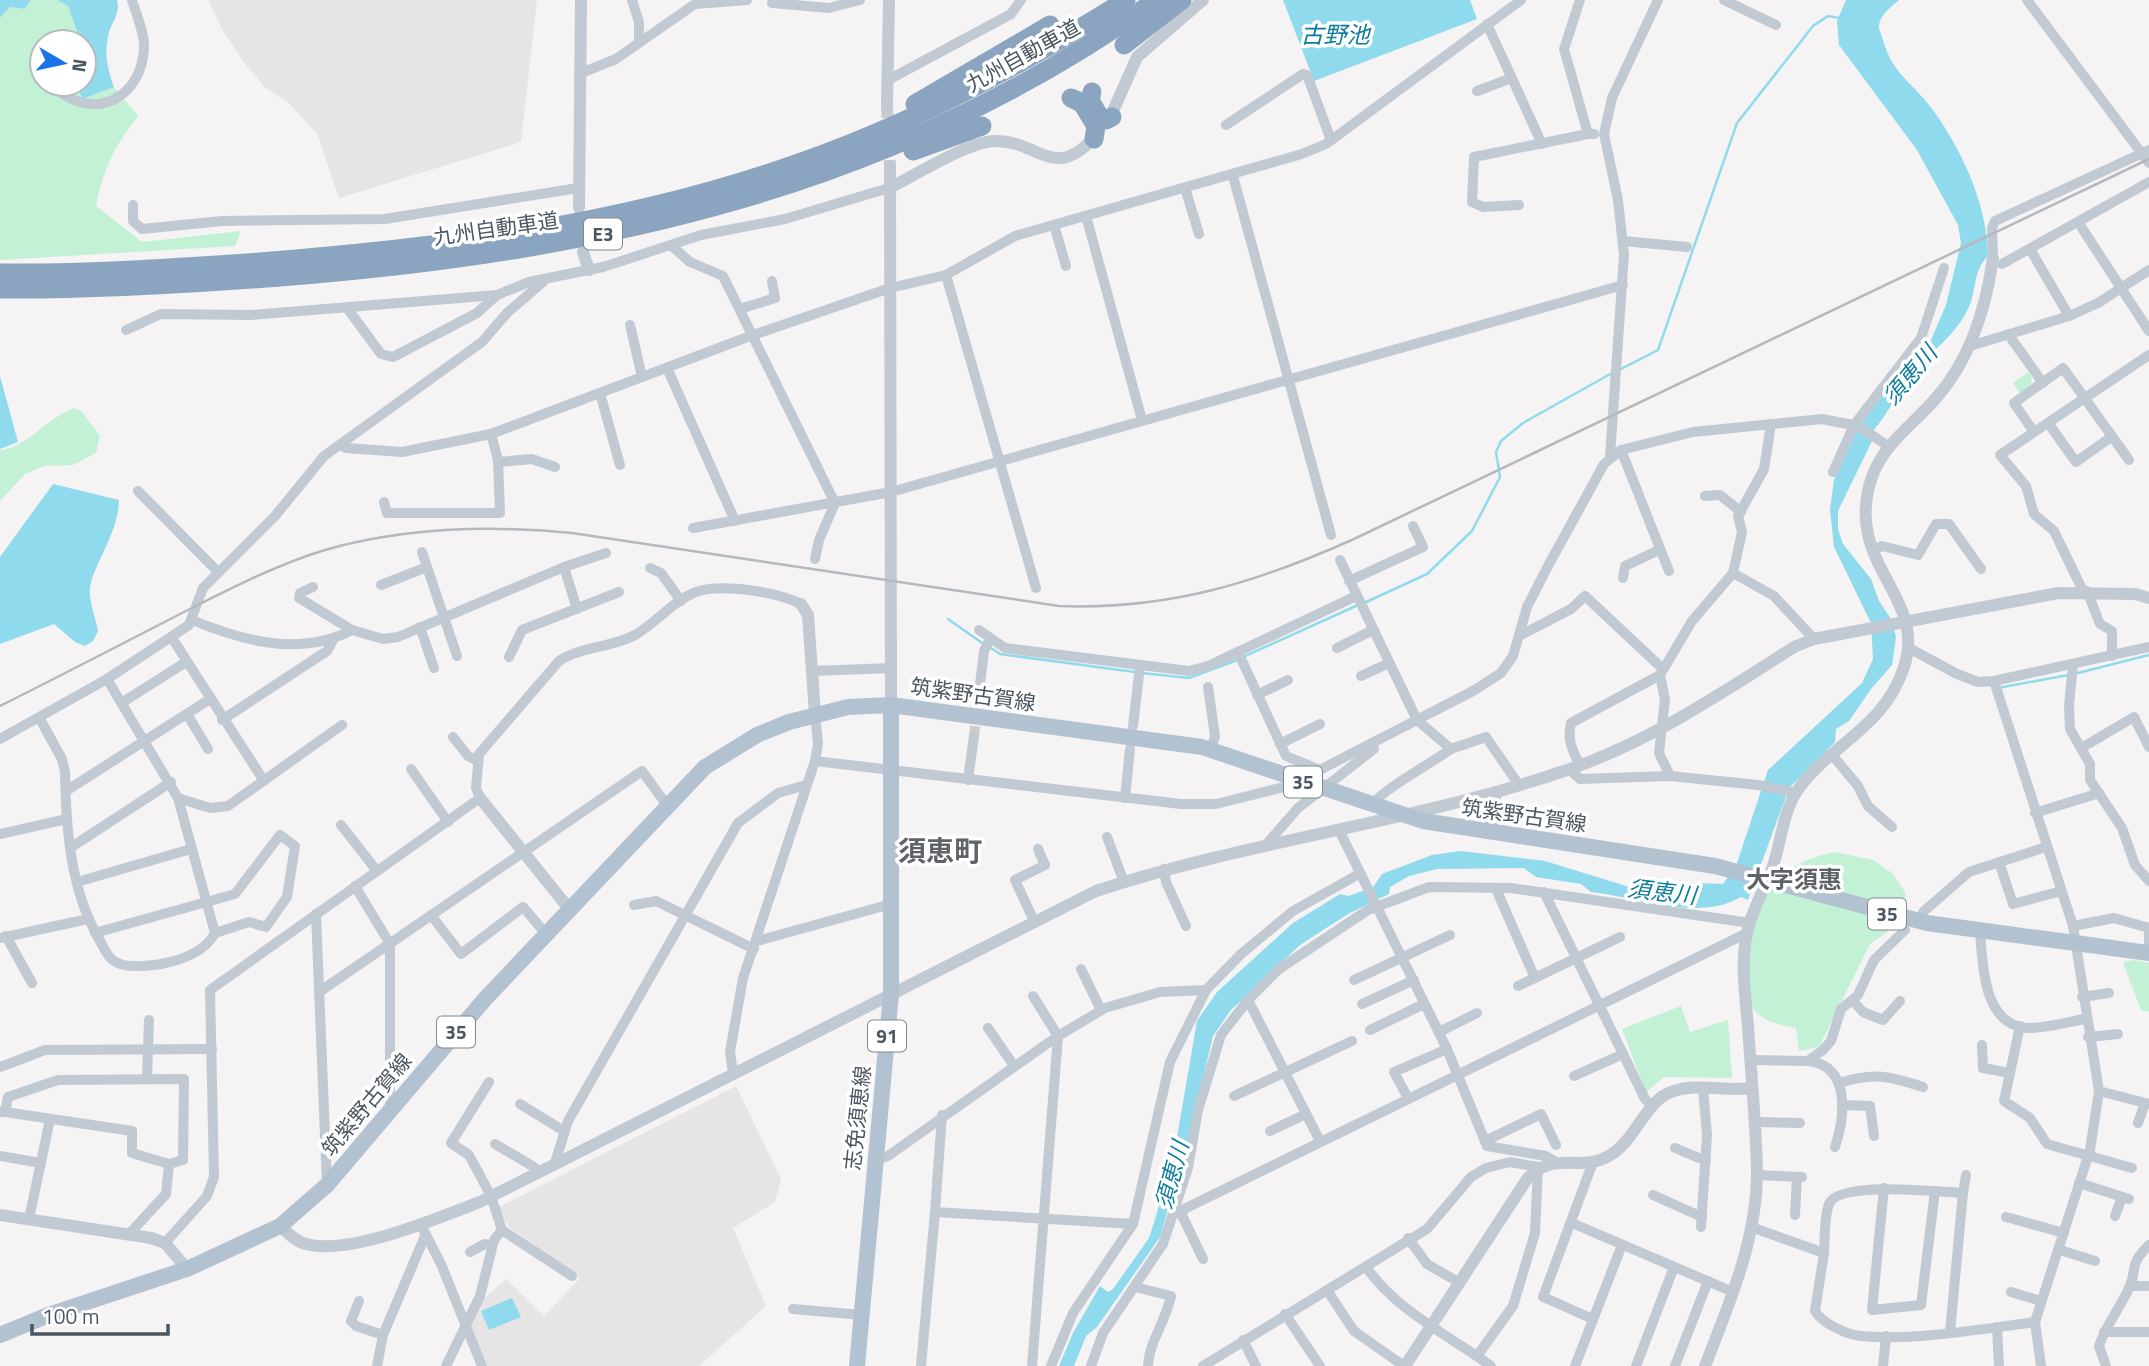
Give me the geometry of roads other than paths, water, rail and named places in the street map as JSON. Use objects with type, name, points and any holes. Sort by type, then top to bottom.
[{"type":"highway","name":"九州自動車道","points":[[0,273],[200,266],[386,251],[464,242],[573,222],[708,192],[793,165],[939,106],[1023,63],[1126,0]]},
{"type":"highway","name":"九州自動車道","points":[[0,289],[200,283],[388,267],[573,241],[740,202],[842,168],[965,114],[1067,58],[1156,0]]},
{"type":"highway","points":[[1124,45],[1182,0]]},
{"type":"highway","points":[[708,192],[818,152],[906,109],[1050,25]]},
{"type":"highway","points":[[1093,92],[1090,100],[1099,116],[1106,120],[1112,117]]},
{"type":"highway","points":[[1071,99],[1082,103],[1096,126],[1094,139]]},
{"type":"highway","points":[[740,202],[831,180],[982,126]]},
{"type":"main road","name":"筑紫野古賀線","points":[[0,1335],[51,1314],[187,1269],[234,1250],[280,1226],[327,1185],[485,999],[666,804],[705,767],[757,735],[815,714],[848,707],[891,705],[985,720],[1153,738],[1211,749],[1401,816],[1496,834],[1715,866],[1888,915],[1980,932],[2149,955]]},
{"type":"main road","name":"志免須恵線","points":[[857,1366],[891,994],[891,705]]},
{"type":"street","points":[[69,98],[80,105],[116,100],[133,86],[145,47],[132,0]]},
{"type":"street","points":[[579,208],[581,0]]},
{"type":"street","points":[[632,0],[639,22],[639,41]]},
{"type":"street","points":[[579,74],[615,59],[692,2],[747,0]]},
{"type":"street","points":[[772,4],[829,8],[860,0]]},
{"type":"street","points":[[887,106],[889,0]]},
{"type":"street","points":[[888,80],[1011,14],[1021,0]]},
{"type":"street","points":[[126,330],[160,314],[251,315],[497,295],[529,282],[545,281],[589,270],[673,247],[701,236],[785,219],[889,188],[978,145],[994,141],[1055,159],[1074,154],[1094,139],[1112,117],[1129,70],[1138,57],[1203,0]]},
{"type":"street","points":[[341,445],[346,448],[402,452],[491,434],[753,335],[890,288],[946,275],[1015,236],[1233,176],[1302,154],[1331,140],[1521,0]]},
{"type":"street","points":[[1580,0],[1564,49],[1588,134]]},
{"type":"street","points":[[1610,456],[1608,449],[1623,285],[1623,241],[1604,134],[1612,98],[1658,0]]},
{"type":"street","points":[[1724,0],[1776,25]]},
{"type":"street","points":[[2027,0],[2146,151],[2149,163]]},
{"type":"street","points":[[1488,24],[1542,144]]},
{"type":"street","points":[[1226,124],[1303,74],[1307,75],[1331,140]]},
{"type":"street","points":[[1477,91],[1512,79]]},
{"type":"street","points":[[1519,205],[1483,207],[1472,202],[1474,157],[1588,134],[1604,134]]},
{"type":"street","points":[[1705,1366],[1733,1292],[1751,1227],[1757,1175],[1744,978],[1748,928],[1772,869],[1796,793],[1871,721],[1888,699],[1904,668],[1909,648],[1903,622],[1866,535],[1866,499],[1873,474],[1886,444],[1943,389],[1970,346],[1997,261],[1992,228],[1995,221],[2146,151]]},
{"type":"street","points":[[890,166],[891,705]]},
{"type":"street","points":[[1233,176],[1331,535]]},
{"type":"street","points":[[1997,261],[2030,249],[2149,182]]},
{"type":"street","points":[[132,205],[133,222],[142,229],[222,221],[385,219],[578,188]]},
{"type":"street","points":[[1185,188],[1199,234]]},
{"type":"street","points":[[1086,216],[1142,420]]},
{"type":"street","points":[[2078,222],[2149,331]]},
{"type":"street","points":[[1054,225],[1066,266]]},
{"type":"street","points":[[1623,241],[1687,247]]},
{"type":"street","points":[[673,247],[690,262],[723,276],[835,503],[819,540],[815,559]]},
{"type":"street","points":[[2030,249],[2068,316]]},
{"type":"street","points":[[583,252],[589,270]]},
{"type":"street","points":[[1833,472],[1856,426],[1921,338],[1944,268]]},
{"type":"street","points":[[1970,346],[2068,316],[2122,288],[2149,270]]},
{"type":"street","points":[[946,275],[1036,589]]},
{"type":"street","points":[[0,739],[40,719],[172,638],[192,620],[203,588],[275,516],[311,470],[426,380],[482,342],[507,313],[545,281]]},
{"type":"street","points":[[740,309],[775,298],[772,281]]},
{"type":"street","points":[[692,528],[891,492],[999,459],[1623,285]]},
{"type":"street","points":[[346,308],[381,354],[393,357],[477,313],[497,295]]},
{"type":"street","points":[[630,324],[642,377]]},
{"type":"street","points":[[2008,334],[2043,383]]},
{"type":"street","points":[[2112,656],[2112,631],[2100,624],[2054,531],[2034,514],[2026,486],[2000,455],[2149,355]]},
{"type":"street","points":[[667,368],[736,521]]},
{"type":"street","points":[[2034,432],[2014,404],[2063,368],[2129,460]]},
{"type":"street","points":[[600,393],[620,465]]},
{"type":"street","points":[[1308,776],[1492,681],[1508,665],[1527,607],[1610,456],[1622,450],[1693,432],[1822,419],[1856,426],[1886,444]]},
{"type":"street","points":[[2048,423],[2076,462],[2111,437]]},
{"type":"street","points":[[1771,424],[1764,468],[1738,516],[1741,542],[1733,573],[1692,621],[1661,672],[1571,723],[1568,734],[1580,779],[1670,776],[1758,785],[1796,793]]},
{"type":"street","points":[[384,502],[387,513],[500,513],[498,462],[491,434]]},
{"type":"street","points":[[1622,450],[1669,571]]},
{"type":"street","points":[[498,462],[532,459],[555,467]]},
{"type":"street","points":[[138,491],[218,572]]},
{"type":"street","points":[[1705,496],[1720,495],[1741,512]]},
{"type":"street","points":[[1872,550],[1882,546],[1918,555],[1936,524],[1944,522],[1949,524],[1981,569]]},
{"type":"street","points":[[1349,581],[1423,547],[1413,526]]},
{"type":"street","points":[[1623,578],[1625,566],[1659,550]]},
{"type":"street","points":[[422,552],[457,656]]},
{"type":"street","points":[[313,587],[300,593],[299,598],[352,629],[383,639],[420,627],[564,567],[606,553]]},
{"type":"street","points":[[1340,560],[1417,720],[1451,749]]},
{"type":"street","points":[[381,585],[427,567]]},
{"type":"street","points":[[564,567],[577,609]]},
{"type":"street","points":[[650,568],[661,573],[681,601]]},
{"type":"street","points":[[1733,573],[1774,596],[1814,639]]},
{"type":"street","points":[[570,910],[480,798],[477,788],[478,761],[490,737],[559,661],[573,652],[634,635],[696,592],[712,588],[787,597],[801,604],[808,615],[818,744],[816,761],[743,978],[730,1052],[733,1073]]},
{"type":"street","points":[[280,1226],[297,1240],[316,1246],[423,1231],[1096,891],[1164,869],[1497,792],[1575,767],[1661,728],[1794,647],[1814,639],[2058,593],[2085,591],[2135,594],[2149,598]]},
{"type":"street","points":[[509,657],[522,630],[619,592]]},
{"type":"street","points":[[979,630],[1005,648],[1178,671],[1198,670],[1356,596]]},
{"type":"street","points":[[1519,636],[1571,609],[1585,596],[1661,672],[1665,700],[1659,753],[1670,776]]},
{"type":"street","points":[[192,620],[250,642],[280,644],[332,640],[352,629]]},
{"type":"street","points":[[420,627],[434,668]]},
{"type":"street","points":[[1337,648],[1373,630]]},
{"type":"street","points":[[172,638],[222,720],[264,781]]},
{"type":"street","points":[[979,693],[984,651],[990,639]]},
{"type":"street","points":[[222,720],[327,651],[332,640]]},
{"type":"street","points":[[1909,648],[1957,674],[1978,682],[1994,681],[2035,670],[2071,672],[2112,656],[2149,647]]},
{"type":"street","points":[[1238,652],[1286,756],[1320,770]]},
{"type":"street","points":[[123,702],[186,662]]},
{"type":"street","points":[[1361,677],[1389,663]]},
{"type":"street","points":[[1133,726],[1140,666]]},
{"type":"street","points":[[812,671],[892,668]]},
{"type":"street","points":[[2071,672],[2070,729],[2083,747],[2090,764],[2090,780],[2122,828],[2135,866],[2149,881]]},
{"type":"street","points":[[107,679],[171,782],[178,798],[215,933]]},
{"type":"street","points":[[1257,695],[1288,680]]},
{"type":"street","points":[[1994,681],[2073,926],[2085,1019],[2099,1091],[2087,1155],[2060,1250],[2035,1322],[2041,1366]]},
{"type":"street","points":[[1208,687],[1215,736],[1211,749]]},
{"type":"street","points":[[66,791],[209,699]]},
{"type":"street","points":[[187,714],[208,749]]},
{"type":"street","points":[[2083,747],[2134,718],[2149,747]]},
{"type":"street","points":[[40,719],[62,759],[70,848],[88,919],[114,962],[132,966],[160,964],[189,957],[215,933],[249,922],[266,928],[278,942]]},
{"type":"street","points":[[178,798],[210,808],[228,806],[342,724]]},
{"type":"street","points":[[1280,744],[1320,724]]},
{"type":"street","points":[[968,780],[974,736]]},
{"type":"street","points":[[1265,846],[1298,808],[1390,736]]},
{"type":"street","points":[[453,737],[468,755],[478,761]]},
{"type":"street","points":[[1371,806],[1380,793],[1403,783],[1451,749],[1486,737],[1519,785]]},
{"type":"street","points":[[1125,798],[1130,750]]},
{"type":"street","points":[[1833,756],[1858,786],[1868,806],[1892,827]]},
{"type":"street","points":[[816,761],[1125,798],[1216,804],[1287,786]]},
{"type":"street","points":[[411,769],[448,822]]},
{"type":"street","points":[[319,992],[642,771],[666,804]]},
{"type":"street","points":[[70,848],[171,782]]},
{"type":"street","points":[[555,1163],[564,1131],[738,823],[778,793],[806,785]]},
{"type":"street","points":[[1496,834],[1488,816],[1497,792]]},
{"type":"street","points":[[2035,813],[2099,793]]},
{"type":"street","points":[[165,1242],[207,1196],[214,1177],[210,990],[480,798]]},
{"type":"street","points":[[0,834],[67,819]]},
{"type":"street","points":[[341,824],[377,871]]},
{"type":"street","points":[[1339,830],[1447,1049],[1487,1146],[1546,1156],[1556,1162]]},
{"type":"street","points":[[95,933],[205,900],[235,894],[280,835],[295,846],[287,897],[266,928]]},
{"type":"street","points":[[1107,837],[1124,882]]},
{"type":"street","points":[[1923,912],[1969,872],[2046,847]]},
{"type":"street","points":[[77,882],[191,849]]},
{"type":"street","points":[[1034,921],[1016,880],[1045,865],[1038,849]]},
{"type":"street","points":[[1998,862],[2013,904],[2061,891]]},
{"type":"street","points":[[1164,869],[1166,882],[1186,926]]},
{"type":"street","points":[[1051,1366],[1073,1313],[1133,1224],[1170,1062],[1206,990],[1241,954],[1293,911],[1360,877]]},
{"type":"street","points":[[355,886],[390,944],[390,1108]]},
{"type":"street","points":[[1091,1366],[1103,1332],[1163,1244],[1177,1213],[1193,1146],[1198,1110],[1221,1035],[1248,1000],[1279,969],[1375,905],[1429,887],[1496,889],[1544,892],[1748,928]]},
{"type":"street","points":[[1496,889],[1535,978]]},
{"type":"street","points":[[1544,892],[1645,1099],[1653,1107]]},
{"type":"street","points":[[634,905],[656,901],[685,918],[755,945],[891,904]]},
{"type":"street","points":[[431,915],[461,954],[523,907],[547,935]]},
{"type":"street","points":[[316,914],[327,1185]]},
{"type":"street","points":[[2073,926],[2114,918],[2149,929],[2149,955]]},
{"type":"street","points":[[32,983],[3,937],[88,919]]},
{"type":"street","points":[[1177,1213],[1408,1098],[1458,1076],[1748,928]]},
{"type":"street","points":[[1808,1061],[1831,1041],[1840,1009],[1853,1000],[1874,960],[1905,930]]},
{"type":"street","points":[[1980,932],[1985,978],[1992,1003],[2007,1020],[2020,1026],[2085,1019]]},
{"type":"street","points":[[1354,980],[1450,935]]},
{"type":"street","points":[[1518,986],[1620,937]]},
{"type":"street","points":[[1081,969],[1101,1010]]},
{"type":"street","points":[[1362,1004],[1414,980]]},
{"type":"street","points":[[875,1160],[888,1156],[942,1115],[1101,1010],[1160,992],[1206,990]]},
{"type":"street","points":[[2082,997],[2109,993]]},
{"type":"street","points":[[1032,1366],[1058,1036],[1033,996]]},
{"type":"street","points":[[1248,1000],[1320,1141]]},
{"type":"street","points":[[1853,1000],[1863,1012],[1883,1020],[1900,1001]]},
{"type":"street","points":[[1370,1030],[1424,1004]]},
{"type":"street","points":[[1439,1032],[1476,1013]]},
{"type":"street","points":[[147,1079],[149,1020]]},
{"type":"street","points":[[2020,1026],[2004,1101],[2031,1118],[2047,1144],[2133,1168]]},
{"type":"street","points":[[988,1028],[1014,1066]]},
{"type":"street","points":[[2088,1037],[2118,1034]]},
{"type":"street","points":[[1234,1096],[1352,1041]]},
{"type":"street","points":[[1982,1045],[1983,1068],[2010,1073]]},
{"type":"street","points":[[0,1067],[45,1049],[212,1049]]},
{"type":"street","points":[[1408,1098],[1394,1072],[1447,1049]]},
{"type":"street","points":[[1574,1076],[1623,1054]]},
{"type":"street","points":[[1750,1060],[1808,1061],[1826,1066],[1839,1083],[1842,1105],[1835,1147]]},
{"type":"street","points":[[1839,1083],[1872,1075],[1900,1077],[1923,1087]]},
{"type":"street","points":[[147,1079],[184,1079],[183,1160],[169,1164],[132,1153],[132,1131],[3,1112],[8,1097],[58,1080],[147,1079]]},
{"type":"street","points":[[489,1082],[451,1143],[469,1155],[491,1196],[502,1230],[572,1276]]},
{"type":"street","points":[[1203,1366],[1434,1223],[1471,1177],[1486,1168],[1510,1162],[1538,1167],[1556,1162],[1593,1162],[1626,1145],[1653,1107],[1668,1092],[1703,1088],[1752,1088]]},
{"type":"street","points":[[1653,1195],[1702,1222],[1706,1161],[1703,1088]]},
{"type":"street","points":[[2099,1091],[2147,1103],[2138,1123]]},
{"type":"street","points":[[520,1104],[564,1131]]},
{"type":"street","points":[[1842,1105],[1870,1106],[1874,1136]]},
{"type":"street","points":[[1270,1131],[1306,1114]]},
{"type":"street","points":[[1485,1141],[1541,1114],[1556,1145]]},
{"type":"street","points":[[921,1366],[930,1290],[942,1115]]},
{"type":"street","points":[[29,1219],[50,1119]]},
{"type":"street","points":[[1755,1122],[1800,1123]]},
{"type":"street","points":[[495,1144],[534,1167],[537,1172]]},
{"type":"street","points":[[1675,1148],[1706,1161]]},
{"type":"street","points":[[0,1156],[41,1163]]},
{"type":"street","points":[[1593,1162],[1543,1297],[1593,1319]]},
{"type":"street","points":[[131,1231],[166,1194],[169,1164]]},
{"type":"street","points":[[1327,1290],[1354,1331],[1404,1366],[1527,1179],[1538,1167]]},
{"type":"street","points":[[1477,1356],[1513,1306],[1535,1233],[1538,1167]]},
{"type":"street","points":[[1757,1175],[1800,1177],[1795,1215]]},
{"type":"street","points":[[1950,1332],[1966,1175]]},
{"type":"street","points":[[2078,1183],[2126,1198],[2115,1216]]},
{"type":"street","points":[[1963,1193],[1884,1188],[1836,1196],[1829,1203],[1815,1311],[1819,1319],[1858,1336],[1950,1332],[2035,1322]]},
{"type":"street","points":[[1884,1188],[1872,1310],[1921,1305],[1935,1191]]},
{"type":"street","points":[[935,1212],[1133,1224]]},
{"type":"street","points":[[1177,1213],[1203,1259]]},
{"type":"street","points":[[0,1215],[165,1242],[187,1269]]},
{"type":"street","points":[[2006,1217],[2064,1233]]},
{"type":"street","points":[[1572,1223],[1733,1292]]},
{"type":"street","points":[[1751,1227],[1824,1254]]},
{"type":"street","points":[[446,1366],[480,1296],[492,1246],[502,1230]]},
{"type":"street","points":[[423,1231],[466,1324],[482,1366]]},
{"type":"street","points":[[377,1366],[383,1335],[423,1231]]},
{"type":"street","points":[[1408,1238],[1427,1264],[1460,1283]]},
{"type":"street","points":[[470,1252],[485,1244],[492,1246]]},
{"type":"street","points":[[1575,1366],[1622,1245]]},
{"type":"street","points":[[2106,1366],[2099,1346],[2104,1332],[2131,1286],[2135,1259],[2149,1245]]},
{"type":"street","points":[[2060,1250],[2095,1261]]},
{"type":"street","points":[[1366,1267],[1379,1285],[1430,1328],[1491,1366]]},
{"type":"street","points":[[1636,1366],[1674,1267]]},
{"type":"street","points":[[1675,1366],[1708,1281]]},
{"type":"street","points":[[2131,1286],[2149,1286]]},
{"type":"street","points":[[1135,1287],[1171,1296],[1167,1314],[1149,1353],[1148,1366]]},
{"type":"street","points":[[2011,1292],[2041,1301]]},
{"type":"street","points":[[359,1301],[351,1321],[356,1326],[383,1335]]},
{"type":"street","points":[[793,1309],[862,1315]]},
{"type":"street","points":[[1285,1314],[1320,1366]]},
{"type":"street","points":[[1997,1327],[1999,1366]]},
{"type":"street","points":[[2104,1332],[2149,1332]]},
{"type":"street","points":[[1884,1366],[1886,1336]]},
{"type":"street","points":[[1243,1340],[1256,1366]]},
{"type":"water","points":[[0,0],[31,0],[25,9],[10,7],[0,18]]},
{"type":"water","points":[[57,0],[117,0],[118,10],[109,32],[106,50],[114,87],[98,93],[98,28],[76,28],[68,6]]},
{"type":"water","name":"古野池","points":[[1283,0],[1470,0],[1477,19],[1314,81]]},
{"type":"water","name":"須恵川","points":[[1846,0],[1899,0],[1880,21],[1879,28],[1887,51],[1900,73],[1925,100],[1949,134],[1977,194],[1987,236],[1988,256],[1979,268],[1967,311],[1955,330],[1910,377],[1873,431],[1873,439],[1838,511],[1838,529],[1843,544],[1871,579],[1879,601],[1891,619],[1896,637],[1892,665],[1849,721],[1836,729],[1835,742],[1789,788],[1748,900],[1741,897],[1724,904],[1687,908],[1591,892],[1581,884],[1536,877],[1524,868],[1437,869],[1409,876],[1390,887],[1389,894],[1348,914],[1300,945],[1231,1010],[1213,1036],[1187,1145],[1160,1237],[1097,1327],[1086,1336],[1074,1366],[1059,1366],[1073,1333],[1100,1286],[1108,1292],[1113,1289],[1149,1238],[1176,1143],[1197,1021],[1217,992],[1293,923],[1340,894],[1349,896],[1373,887],[1382,874],[1432,855],[1461,851],[1545,861],[1626,886],[1688,889],[1698,883],[1723,884],[1736,866],[1768,770],[1862,683],[1873,659],[1871,623],[1834,547],[1830,509],[1834,480],[1844,452],[1862,423],[1889,386],[1931,340],[1946,305],[1961,243],[1958,225],[1917,150],[1839,45],[1837,21]]},
{"type":"water","points":[[0,376],[18,442],[0,449]]},
{"type":"water","points":[[53,484],[119,500],[115,522],[90,588],[98,631],[93,641],[85,646],[75,642],[54,624],[0,644],[0,557]]},
{"type":"water","points":[[512,1298],[521,1317],[489,1330],[481,1311]]},
{"type":"waterway","points":[[1621,369],[1658,350],[1737,123],[1813,26],[1828,16],[1839,18]]},
{"type":"waterway","points":[[1364,603],[1427,574],[1472,531],[1500,477],[1496,452],[1501,441],[1523,423],[1612,373]]},
{"type":"waterway","points":[[1243,657],[1358,605]]},
{"type":"waterway","points":[[948,619],[985,645]]},
{"type":"waterway","points":[[991,648],[1000,654],[1135,672]]},
{"type":"waterway","points":[[2074,674],[2149,655]]},
{"type":"waterway","points":[[1142,673],[1189,678],[1237,660]]},
{"type":"waterway","points":[[1998,688],[2068,675]]},
{"type":"tunnel","points":[[887,106],[890,166]]},
{"type":"tunnel","points":[[974,736],[979,693]]},
{"type":"railway","points":[[0,706],[215,596],[288,563],[355,542],[417,532],[510,529],[572,533],[1059,606],[1137,603],[1211,590],[1282,569],[1354,539],[2149,159]]},
{"type":"district","name":"須恵町","points":[[940,851]]},
{"type":"district","name":"大字須惠","points":[[1794,880]]}]
